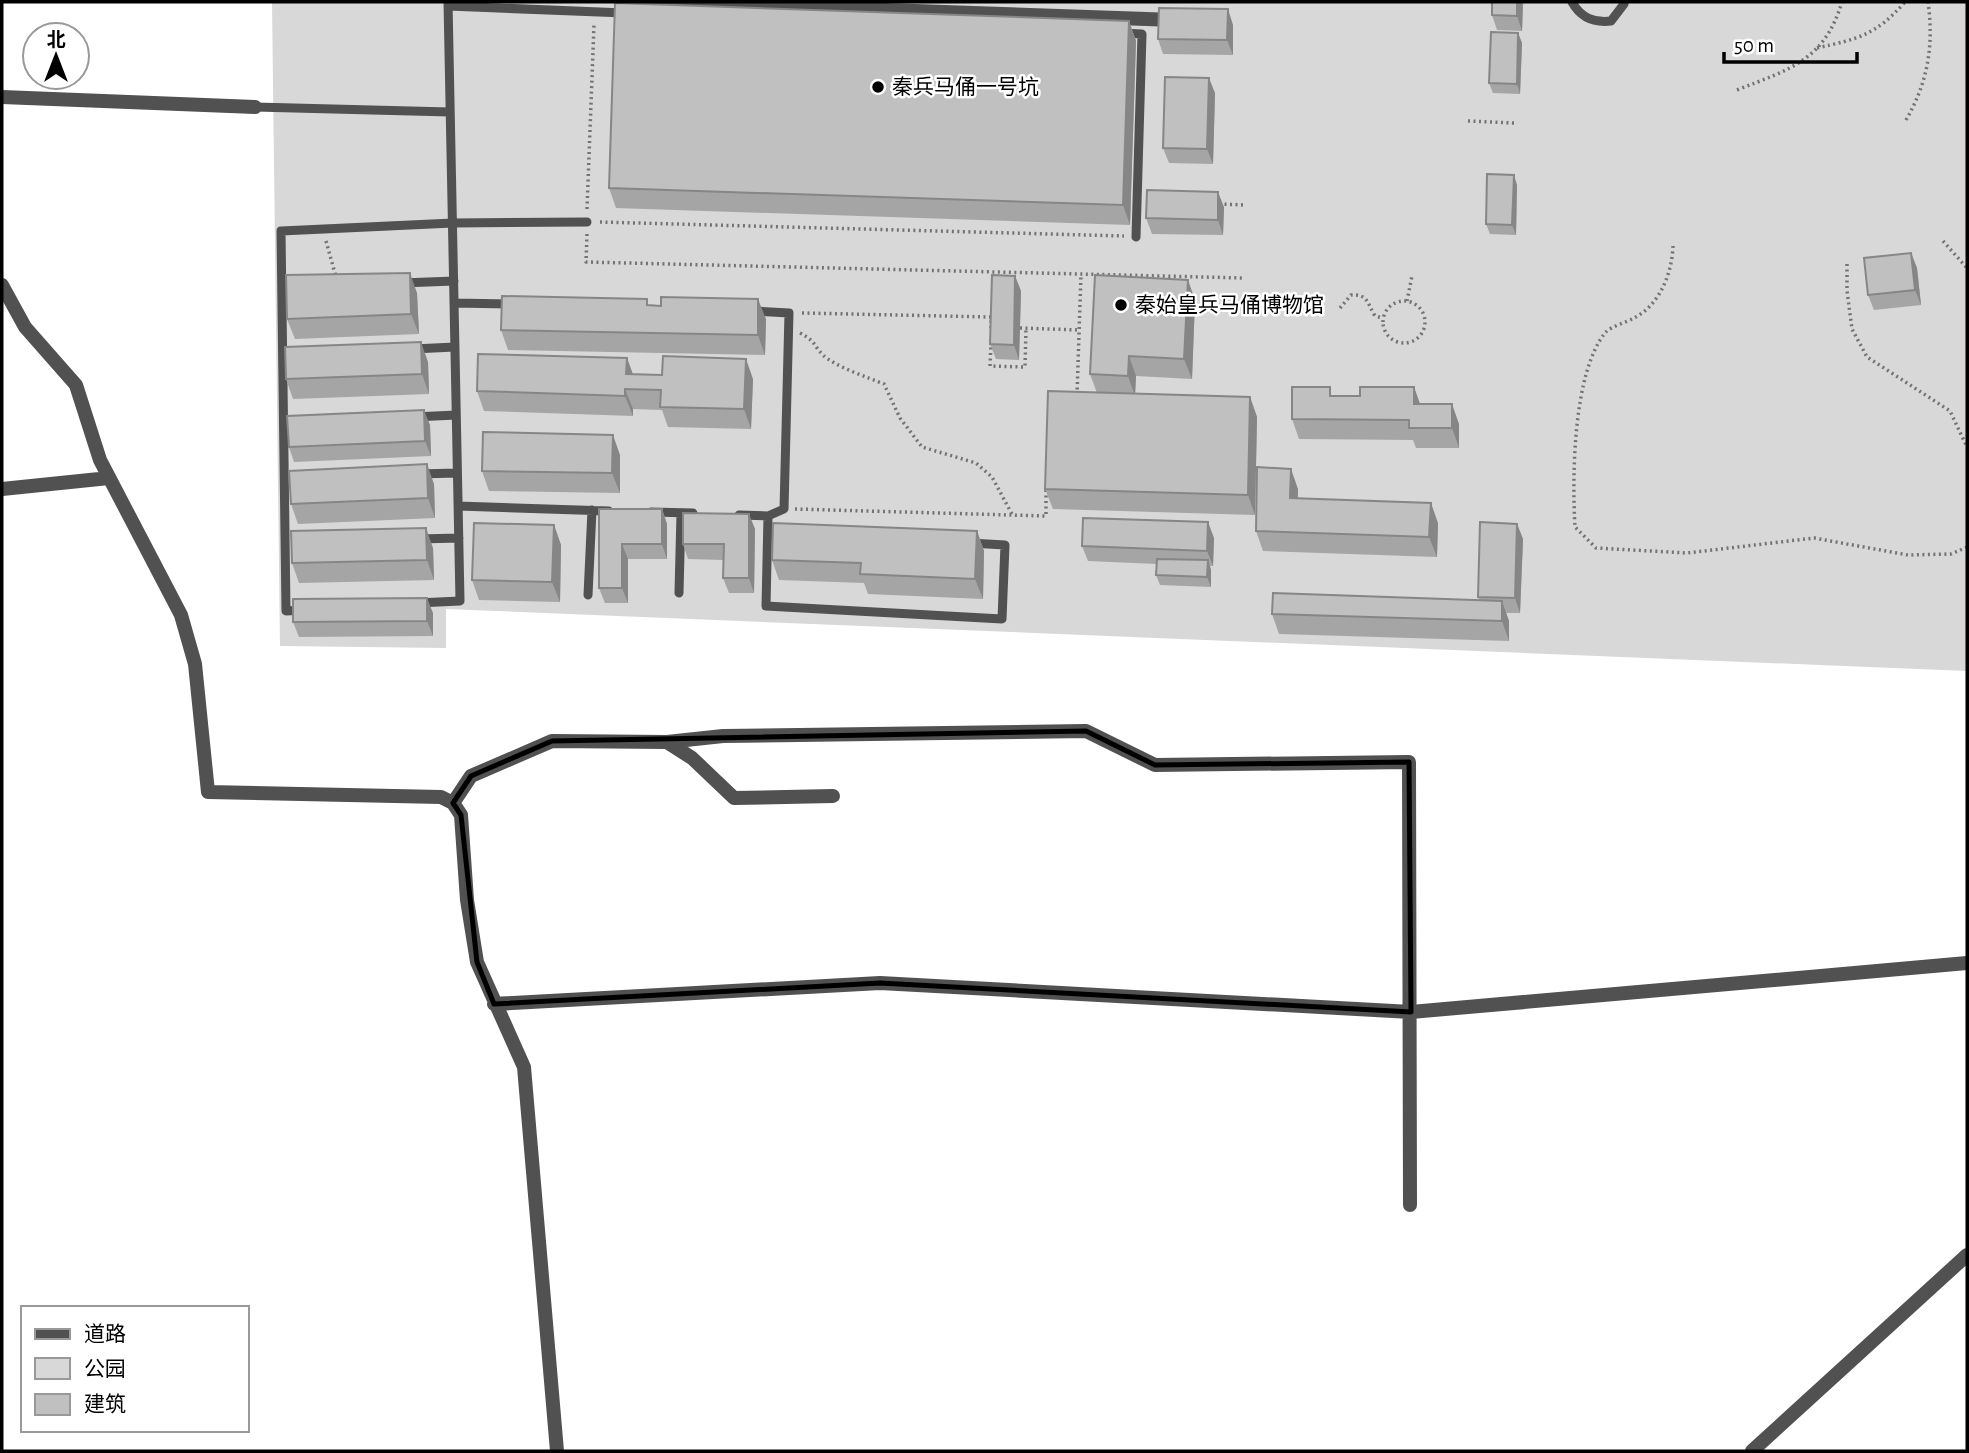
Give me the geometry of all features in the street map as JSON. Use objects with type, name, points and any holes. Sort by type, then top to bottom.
[{"type":"street","points":[[652,2],[1188,21]]},
{"type":"street","points":[[2,97],[255,107]]},
{"type":"street","points":[[2,285],[25,327],[76,385],[100,460],[181,615],[195,664],[208,792],[441,797],[453,803],[461,815],[467,900],[477,962],[524,1067],[557,1451]]},
{"type":"street","points":[[2,489],[109,478]]},
{"type":"street","points":[[453,803],[471,776],[552,741],[667,742],[723,736],[1086,731],[1155,765],[1409,762],[1410,1205]]},
{"type":"street","points":[[667,742],[692,758],[734,798],[833,796]]},
{"type":"street","points":[[494,1004],[880,983],[1411,1012],[1967,963]]},
{"type":"street","points":[[1752,1451],[1967,1255]]},
{"type":"lane","points":[[1572,2],[1581,15],[1598,23],[1611,21],[1624,4]]},
{"type":"lane","points":[[406,604],[460,601],[448,4],[635,14]]},
{"type":"lane","points":[[1115,33],[1142,34],[1136,236]]},
{"type":"lane","points":[[255,107],[450,112]]},
{"type":"lane","points":[[313,609],[286,611],[281,231],[453,223],[587,222]]},
{"type":"lane","points":[[390,284],[454,281]]},
{"type":"lane","points":[[281,287],[292,287]]},
{"type":"lane","points":[[454,303],[524,305]]},
{"type":"lane","points":[[730,515],[768,516],[785,509],[789,313],[747,311]]},
{"type":"lane","points":[[402,349],[455,347]]},
{"type":"lane","points":[[282,354],[295,353]]},
{"type":"lane","points":[[403,417],[456,415]]},
{"type":"lane","points":[[283,422],[296,421]]},
{"type":"lane","points":[[404,475],[457,473]]},
{"type":"lane","points":[[284,480],[297,480]]},
{"type":"lane","points":[[458,506],[617,511]]},
{"type":"lane","points":[[588,595],[592,510]]},
{"type":"lane","points":[[643,512],[706,514]]},
{"type":"lane","points":[[679,593],[681,513]]},
{"type":"lane","points":[[768,516],[766,606],[1002,619],[1005,545],[964,543]]},
{"type":"lane","points":[[405,539],[459,538]]},
{"type":"lane","points":[[285,543],[298,543]]},
{"type":"path","points":[[1737,90],[1798,66],[1834,29],[1842,2]]},
{"type":"path","points":[[1815,48],[1855,39],[1886,24],[1905,2]]},
{"type":"path","points":[[1906,120],[1920,96],[1929,62],[1931,27],[1928,2]]},
{"type":"path","points":[[594,12],[586,262],[1244,278]]},
{"type":"path","points":[[1468,121],[1514,123]]},
{"type":"path","points":[[1218,204],[1245,205]]},
{"type":"path","points":[[587,222],[1136,236]]},
{"type":"path","points":[[325,229],[327,252],[338,285]]},
{"type":"path","points":[[1943,242],[1967,268]]},
{"type":"path","points":[[1673,246],[1672,269],[1660,292],[1637,317],[1607,331],[1594,353],[1579,405],[1572,487],[1575,527],[1596,548],[1687,553],[1814,538],[1908,555],[1951,554],[1967,547]]},
{"type":"path","points":[[1847,264],[1852,329],[1867,357],[1950,411],[1967,447]]},
{"type":"path","points":[[1077,404],[1081,274]]},
{"type":"path","points":[[1407,301],[1412,276]]},
{"type":"path","points":[[1340,307],[1351,295],[1360,295],[1367,299],[1376,316],[1383,318]]},
{"type":"path","points":[[1407,301],[1417,304],[1425,316],[1424,330],[1415,340],[1402,343],[1389,337],[1383,318],[1390,306],[1407,301]]},
{"type":"path","points":[[789,313],[991,317],[990,366],[1025,366],[1026,328]]},
{"type":"path","points":[[789,327],[815,341],[823,355],[834,363],[884,384],[900,418],[922,447],[976,463],[992,477],[1013,516]]},
{"type":"path","points":[[1020,328],[1079,330]]},
{"type":"path","points":[[785,509],[1046,516],[1046,479]]},
{"type":"highlighted area","points":[[1086,731],[1155,765],[1409,762],[1411,1012],[880,983],[494,1004],[477,962],[461,815],[453,803],[471,776],[552,741]]},
{"type":"green space","name":"秦始皇兵马俑博物馆","points":[[272,2],[1967,2],[1967,671],[446,609],[446,648],[280,646]]},
{"type":"building","points":[[1492,2],[1517,2],[1517,16],[1492,15]]},
{"type":"building","name":"秦兵马俑一号坑","points":[[615,3],[1129,21],[1123,205],[609,188]]},
{"type":"building","points":[[1159,8],[1228,9],[1227,40],[1158,39]]},
{"type":"building","points":[[1491,32],[1518,33],[1517,84],[1489,83]]},
{"type":"building","points":[[1165,77],[1209,78],[1207,149],[1163,148]]},
{"type":"building","points":[[1487,174],[1514,175],[1512,225],[1486,224]]},
{"type":"building","points":[[1147,190],[1218,192],[1218,220],[1146,218]]},
{"type":"building","points":[[1911,253],[1915,290],[1868,295],[1864,258]]},
{"type":"building","points":[[410,273],[411,314],[287,319],[286,275]]},
{"type":"building","points":[[992,275],[1015,276],[1014,345],[990,344]]},
{"type":"building","points":[[1095,275],[1188,280],[1184,359],[1129,356],[1128,376],[1090,374]]},
{"type":"building","points":[[502,296],[647,299],[647,305],[661,306],[661,297],[758,299],[758,335],[501,330]]},
{"type":"building","points":[[421,342],[422,374],[286,379],[285,347]]},
{"type":"building","points":[[478,354],[627,358],[626,374],[662,375],[663,356],[746,359],[744,409],[660,407],[661,390],[625,389],[625,396],[477,391]]},
{"type":"building","points":[[1292,387],[1330,387],[1330,396],[1360,396],[1360,387],[1414,387],[1414,404],[1452,404],[1452,428],[1409,428],[1409,420],[1292,419]]},
{"type":"building","points":[[1048,391],[1250,397],[1248,495],[1045,489]]},
{"type":"building","points":[[424,410],[425,441],[289,447],[287,416]]},
{"type":"building","points":[[483,432],[613,435],[612,473],[482,471]]},
{"type":"building","points":[[427,464],[428,498],[291,504],[289,471]]},
{"type":"building","points":[[1257,467],[1291,469],[1290,498],[1431,503],[1429,537],[1256,531]]},
{"type":"building","points":[[599,509],[662,509],[662,544],[622,544],[622,588],[599,588]]},
{"type":"building","points":[[683,513],[749,514],[749,578],[723,578],[724,544],[683,544]]},
{"type":"building","points":[[1083,518],[1208,522],[1207,551],[1082,546]]},
{"type":"building","points":[[1480,522],[1517,524],[1515,598],[1478,597]]},
{"type":"building","points":[[474,523],[554,525],[552,582],[472,580]]},
{"type":"building","points":[[773,523],[977,531],[975,579],[860,574],[861,563],[772,560]]},
{"type":"building","points":[[426,528],[427,560],[292,563],[291,531]]},
{"type":"building","points":[[1157,559],[1208,560],[1207,577],[1156,575]]},
{"type":"building","points":[[1273,593],[1502,601],[1502,621],[1272,614]]},
{"type":"building","points":[[427,598],[427,621],[293,622],[293,599]]},
{"type":"place","name":"秦兵马俑一号坑","points":[[878,87]]},
{"type":"place","name":"秦始皇兵马俑博物馆","points":[[1121,305]]}]
